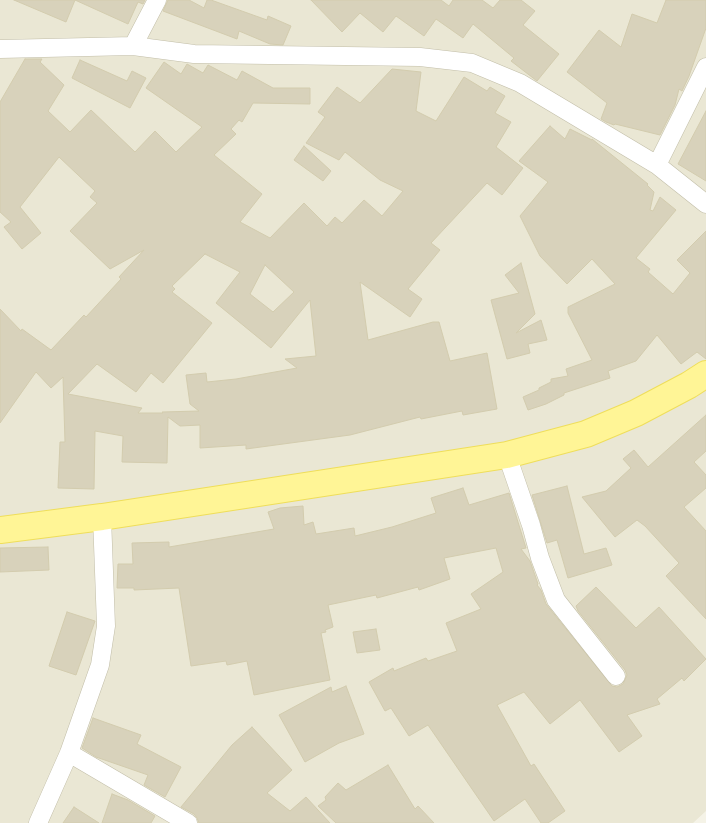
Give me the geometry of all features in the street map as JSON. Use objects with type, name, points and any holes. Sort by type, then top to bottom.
[{"type":"main road","points":[[0,530],[102,517],[507,455],[586,434],[636,413],[706,374]]},
{"type":"street","points":[[133,46],[157,0]]},
{"type":"street","points":[[0,49],[133,46],[194,54],[420,57],[472,63],[520,83],[657,165],[706,204]]},
{"type":"street","points":[[657,165],[706,67]]},
{"type":"street","points":[[507,455],[540,558],[556,600],[616,676]]},
{"type":"street","points":[[38,823],[68,753],[100,666],[106,626],[102,517]]},
{"type":"street","points":[[68,753],[188,823]]},
{"type":"shaded area","points":[[0,0],[706,0],[706,811],[693,823],[0,823]]},
{"type":"building","points":[[14,0],[75,0],[66,22]]},
{"type":"building","points":[[75,0],[145,0],[143,4],[138,2],[128,24]]},
{"type":"building","points":[[168,0],[189,0],[204,8],[207,0],[211,0],[267,20],[268,16],[291,26],[283,45],[270,44],[239,31],[237,39],[163,11]]},
{"type":"building","points":[[311,0],[441,0],[449,6],[453,0],[482,0],[493,8],[500,0],[521,0],[535,11],[523,25],[559,54],[537,81],[511,61],[514,58],[473,24],[463,38],[436,19],[424,36],[396,16],[383,32],[360,13],[342,32]]},
{"type":"building","points":[[666,0],[706,0],[706,28],[682,91],[679,89],[675,105],[660,135],[606,122],[601,119],[607,103],[567,72],[599,30],[621,47],[632,14],[657,23]]},
{"type":"building","points":[[25,59],[42,59],[40,62],[64,85],[48,111],[70,132],[91,110],[135,152],[155,131],[176,152],[202,127],[146,88],[164,62],[181,74],[187,64],[203,73],[208,65],[237,80],[242,71],[273,88],[310,88],[310,104],[253,103],[242,122],[239,120],[231,129],[236,134],[214,155],[262,194],[240,222],[270,238],[304,203],[327,226],[335,217],[342,223],[364,200],[382,216],[403,191],[380,180],[345,152],[339,160],[306,143],[325,117],[318,112],[337,87],[360,103],[392,69],[421,72],[416,111],[436,121],[464,77],[487,91],[490,87],[505,96],[495,113],[511,122],[496,147],[523,168],[502,195],[487,183],[431,243],[440,250],[408,289],[422,299],[410,317],[360,282],[368,340],[439,322],[450,361],[487,353],[497,409],[463,415],[462,411],[421,419],[420,417],[350,435],[246,449],[246,445],[200,448],[200,425],[180,426],[168,417],[167,463],[122,462],[123,436],[95,431],[94,489],[58,488],[60,442],[65,442],[63,377],[51,388],[36,372],[0,423],[0,309],[21,331],[22,329],[51,350],[84,315],[86,317],[121,279],[119,277],[144,250],[110,269],[70,231],[97,203],[90,197],[95,191],[59,157],[20,207],[41,233],[22,249],[4,227],[11,222],[0,212],[0,102]],"holes":[[[205,254],[240,272],[216,303],[271,348],[310,300],[316,356],[285,359],[297,368],[236,379],[207,382],[206,373],[186,375],[190,404],[199,411],[138,413],[142,408],[68,394],[97,364],[136,392],[151,373],[163,383],[212,323],[172,292],[175,289],[172,286]],[[265,265],[294,292],[273,312],[250,294]]]},
{"type":"building","points":[[80,60],[127,81],[132,71],[146,78],[130,108],[72,78]]},
{"type":"building","points":[[706,111],[706,181],[678,164]]},
{"type":"building","points":[[550,126],[565,139],[570,129],[592,139],[648,184],[654,192],[650,210],[653,211],[660,197],[676,210],[636,258],[650,269],[648,272],[673,294],[690,273],[677,260],[706,231],[706,359],[697,352],[681,364],[657,335],[636,361],[608,371],[610,378],[564,393],[564,395],[546,404],[528,410],[523,397],[539,390],[539,388],[551,382],[551,379],[568,376],[566,369],[592,360],[568,313],[568,307],[615,284],[592,259],[567,284],[540,256],[520,216],[548,182],[519,161]]},
{"type":"building","points":[[304,146],[331,171],[323,181],[294,160]]},
{"type":"building","points":[[521,263],[535,314],[516,333],[541,320],[547,340],[528,344],[530,353],[507,359],[491,300],[519,293],[505,275]]},
{"type":"building","points":[[706,415],[706,451],[694,462],[706,475],[706,488],[684,507],[706,531],[706,619],[666,576],[679,563],[645,526],[637,520],[615,537],[582,497],[606,491],[631,468],[623,459],[634,450],[648,467]]},
{"type":"building","points":[[567,486],[584,554],[606,548],[612,565],[568,578],[557,540],[547,543],[532,495]]},
{"type":"building","points":[[463,488],[469,505],[509,493],[526,548],[521,549],[530,561],[537,585],[546,604],[612,686],[617,687],[623,684],[627,675],[625,670],[576,606],[596,587],[636,628],[659,607],[706,659],[684,681],[682,678],[657,699],[660,704],[627,715],[642,736],[619,752],[580,700],[550,724],[524,692],[497,705],[531,766],[534,764],[565,811],[548,823],[541,823],[525,799],[494,821],[428,725],[409,736],[391,708],[385,711],[369,682],[393,668],[394,671],[426,658],[428,661],[457,651],[446,623],[481,609],[471,594],[503,572],[496,548],[444,558],[450,579],[419,590],[418,587],[377,598],[376,595],[328,605],[333,627],[321,633],[330,680],[254,695],[247,661],[227,665],[226,661],[191,666],[179,588],[134,590],[134,588],[117,588],[118,564],[133,564],[132,543],[169,542],[169,547],[274,529],[268,512],[280,508],[303,506],[304,525],[313,522],[316,534],[354,528],[355,536],[436,513],[431,498]]},
{"type":"building","points":[[48,547],[49,570],[0,572],[0,548]]},
{"type":"building","points":[[67,612],[95,621],[76,675],[49,666]]},
{"type":"building","points":[[376,629],[380,650],[357,653],[353,632]]},
{"type":"building","points":[[346,686],[364,734],[339,743],[305,762],[279,715],[331,687],[332,692]]},
{"type":"building","points":[[93,718],[141,735],[137,744],[181,767],[165,797],[144,785],[148,775],[96,757],[82,748]]},
{"type":"building","points":[[252,727],[292,770],[267,793],[290,811],[306,797],[330,823],[199,823],[194,814],[181,807],[232,745]]},
{"type":"building","points":[[388,765],[415,809],[418,806],[434,823],[336,823],[318,806],[326,800],[325,797],[338,783],[346,790]]},
{"type":"building","points":[[112,794],[128,800],[155,816],[151,823],[102,823]]},
{"type":"building","points":[[74,807],[99,823],[63,823]]}]
